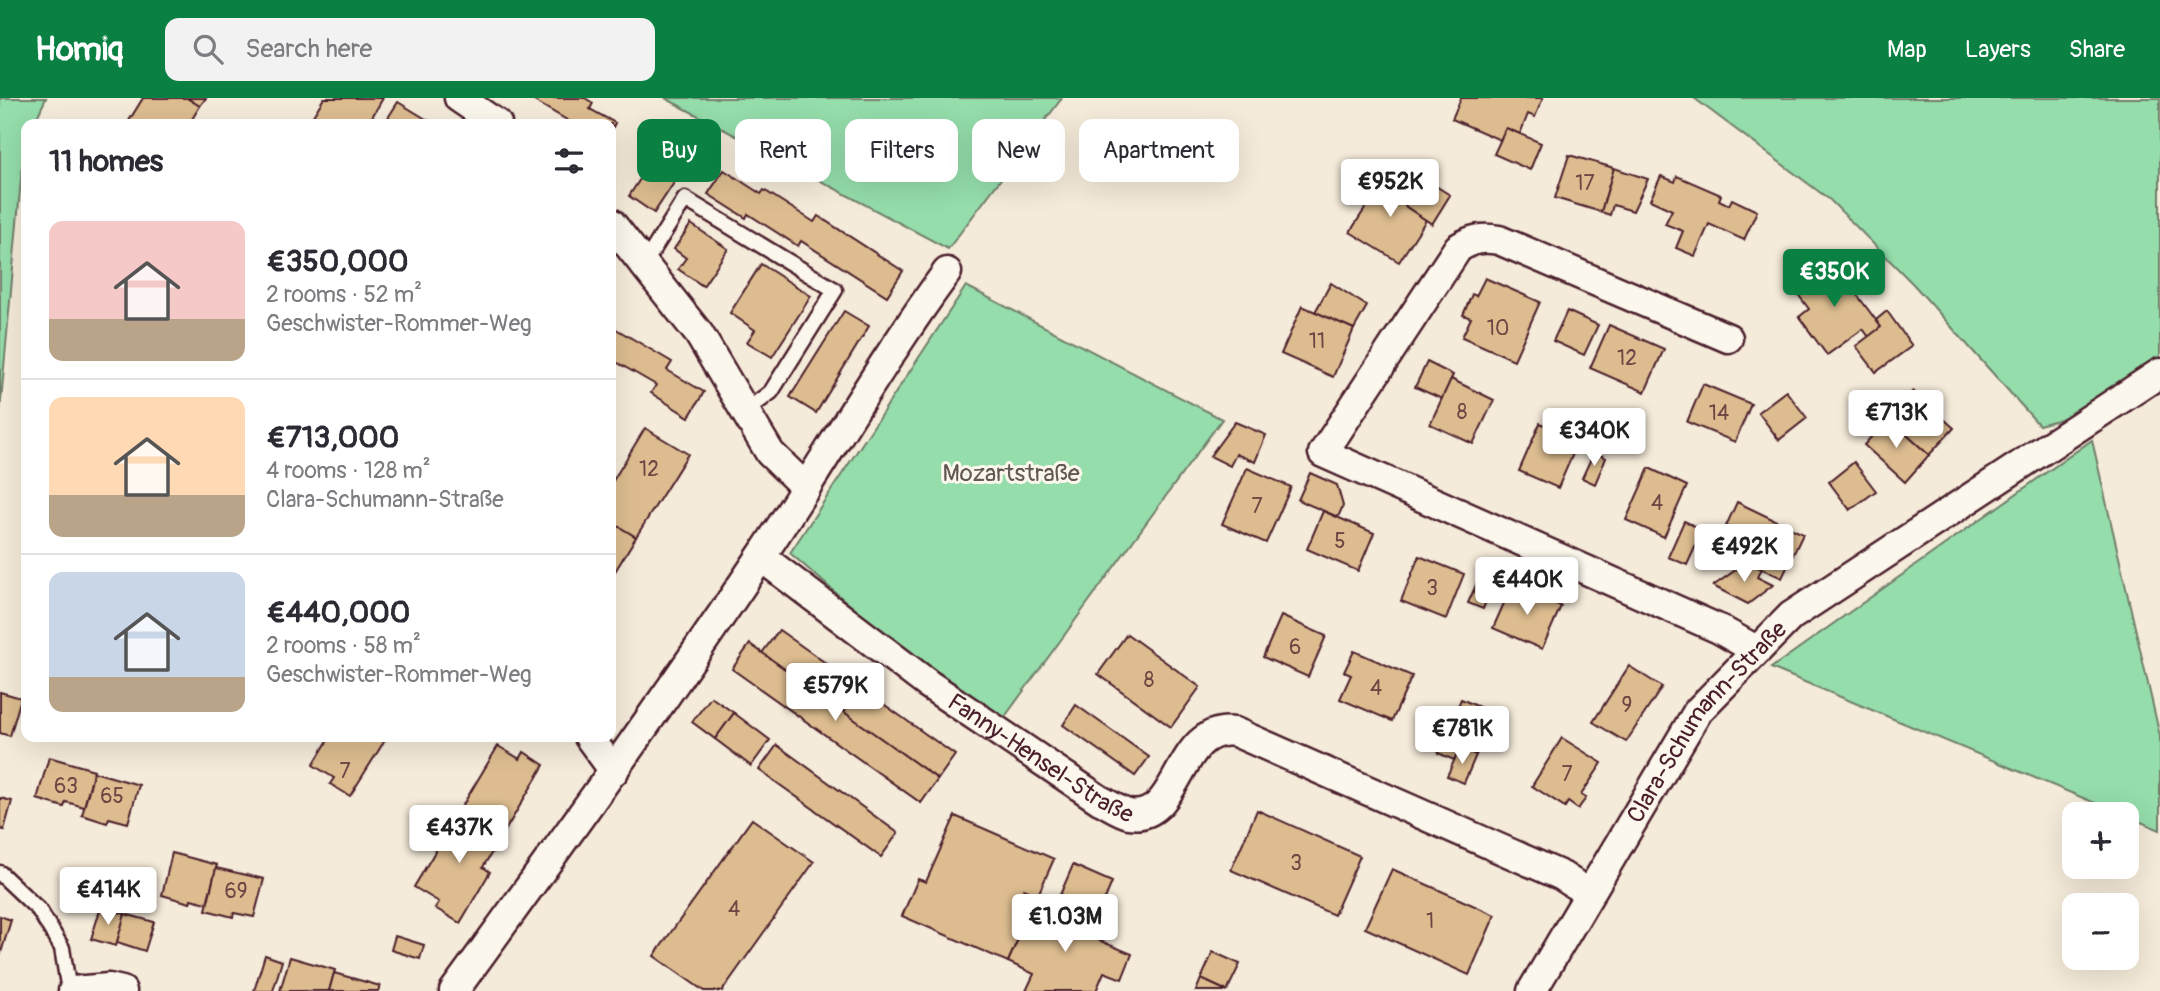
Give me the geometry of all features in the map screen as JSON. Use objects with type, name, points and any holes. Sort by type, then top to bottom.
[{"type":"street","points":[[459,98],[490,119]]},
{"type":"street","points":[[616,230],[699,334],[770,453],[807,488]]},
{"type":"street","points":[[1728,338],[1499,240],[1484,237],[1458,248],[1323,453],[1719,629],[1756,650]]},
{"type":"street","points":[[454,991],[614,771],[761,557],[911,321],[947,272]]},
{"type":"street","name":"Clara-Schumann-Straße","points":[[1532,991],[1588,892],[1698,711],[1756,650],[1791,616],[2160,373]]},
{"type":"street","name":"Fanny-Hensel-Straße","points":[[761,557],[928,684],[1100,800],[1128,814],[1146,813],[1160,804],[1205,735],[1220,730],[1235,732],[1562,876],[1588,892]]},
{"type":"street","points":[[593,742],[614,771]]},
{"type":"street","points":[[71,991],[108,988],[122,991]]},
{"type":"lane","points":[[643,266],[685,199],[835,290],[771,392],[746,411]]},
{"type":"lane","points":[[0,873],[38,910],[62,948],[71,991]]},
{"type":"green space","points":[[0,98],[46,98],[36,119],[21,119],[21,179],[0,412]]},
{"type":"green space","points":[[665,98],[1062,98],[1046,119],[972,119],[972,182],[999,182],[948,249],[822,182],[831,182],[831,119],[735,119],[735,135],[721,128],[721,119],[704,119]]},
{"type":"green space","points":[[1694,98],[2160,98],[2160,360],[2087,412],[2039,425],[1914,285],[1830,200]]},
{"type":"green space","name":"Mozartstraße","points":[[966,286],[1222,419],[1001,722],[928,673],[790,553]]},
{"type":"green space","points":[[2092,440],[2160,736],[2160,830],[2139,821],[2139,802],[2093,802],[1771,668]]},
{"type":"building","points":[[143,98],[187,98],[200,106],[192,119],[130,119]]},
{"type":"building","points":[[187,98],[206,98],[200,106]]},
{"type":"building","points":[[324,98],[383,98],[371,119],[311,119]]},
{"type":"building","points":[[529,98],[585,98],[593,103],[590,109],[608,119],[565,119]]},
{"type":"building","points":[[1461,98],[1543,98],[1535,117],[1528,114],[1520,134],[1506,128],[1500,140],[1452,119]]},
{"type":"building","points":[[398,102],[426,119],[387,119]]},
{"type":"building","points":[[1506,128],[1541,143],[1530,170],[1494,154]]},
{"type":"building","points":[[1569,155],[1614,168],[1601,212],[1555,198]]},
{"type":"building","points":[[1614,168],[1648,179],[1633,211],[1613,205],[1610,215],[1601,212]]},
{"type":"building","points":[[724,170],[735,177],[735,182],[742,182],[761,194],[764,190],[814,222],[818,216],[903,271],[887,296],[801,241],[798,246],[748,214],[746,218],[708,194],[716,182],[721,182]]},
{"type":"building","points":[[1388,173],[1415,191],[1405,206],[1426,220],[1399,262],[1350,232]]},
{"type":"building","points":[[1661,176],[1675,182],[1677,176],[1721,195],[1719,200],[1729,205],[1732,199],[1757,211],[1744,240],[1709,224],[1695,256],[1676,248],[1683,231],[1665,224],[1672,210],[1650,200]]},
{"type":"building","points":[[1423,178],[1450,195],[1432,224],[1405,206]]},
{"type":"building","points":[[638,182],[674,182],[654,213],[629,196]]},
{"type":"building","points":[[691,224],[728,249],[703,286],[678,269],[686,258],[674,249]]},
{"type":"building","points":[[1832,261],[1881,327],[1869,337],[1863,329],[1827,355],[1799,317],[1809,309],[1794,289]]},
{"type":"building","points":[[761,264],[811,296],[772,357],[747,342],[755,330],[730,313]]},
{"type":"building","points":[[1485,278],[1540,302],[1514,360],[1462,337],[1471,318],[1463,315],[1472,294],[1476,296]]},
{"type":"building","points":[[1331,283],[1367,306],[1354,329],[1315,312]]},
{"type":"building","points":[[1302,306],[1354,329],[1333,377],[1281,354]]},
{"type":"building","points":[[844,311],[869,326],[816,413],[790,397]]},
{"type":"building","points":[[1567,311],[1598,325],[1584,355],[1553,341]]},
{"type":"building","points":[[1887,311],[1912,346],[1876,372],[1856,346],[1881,327],[1876,320]]},
{"type":"building","points":[[1609,325],[1664,349],[1645,392],[1590,368]]},
{"type":"building","points":[[616,329],[672,362],[667,370],[704,392],[689,417],[651,393],[656,385],[616,362]]},
{"type":"building","points":[[1427,362],[1453,375],[1442,399],[1415,387]]},
{"type":"building","points":[[1451,379],[1494,400],[1473,444],[1430,424]]},
{"type":"building","points":[[1703,384],[1751,404],[1735,442],[1687,422]]},
{"type":"building","points":[[1786,391],[1807,418],[1779,440],[1758,412]]},
{"type":"building","points":[[1913,391],[1954,428],[1929,455],[1888,418]]},
{"type":"building","points":[[1888,418],[1929,455],[1905,482],[1864,445]]},
{"type":"building","points":[[1235,422],[1266,435],[1255,462],[1236,454],[1230,466],[1210,456]]},
{"type":"building","points":[[1540,423],[1579,440],[1558,488],[1519,471]]},
{"type":"building","points":[[645,428],[688,454],[636,537],[616,525],[616,476]]},
{"type":"building","points":[[1594,452],[1606,458],[1595,484],[1582,478]]},
{"type":"building","points":[[1854,462],[1876,491],[1850,510],[1829,482]]},
{"type":"building","points":[[1247,468],[1291,487],[1266,543],[1222,524]]},
{"type":"building","points":[[1649,468],[1687,486],[1664,537],[1626,520]]},
{"type":"building","points":[[1310,473],[1337,485],[1343,506],[1338,517],[1298,500]]},
{"type":"building","points":[[1737,502],[1803,534],[1782,578],[1747,562],[1757,541],[1726,526]]},
{"type":"building","points":[[1323,511],[1374,533],[1358,571],[1307,549]]},
{"type":"building","points":[[1684,521],[1703,530],[1687,565],[1668,557]]},
{"type":"building","points":[[616,525],[636,537],[616,570]]},
{"type":"building","points":[[1419,556],[1464,574],[1446,619],[1401,601]]},
{"type":"building","points":[[1747,562],[1762,569],[1757,577],[1773,585],[1748,604],[1713,586]]},
{"type":"building","points":[[1480,576],[1494,582],[1483,609],[1468,603]]},
{"type":"building","points":[[1512,585],[1561,606],[1542,649],[1493,628]]},
{"type":"building","points":[[1281,616],[1326,636],[1308,677],[1263,657]]},
{"type":"building","points":[[779,630],[861,688],[844,712],[762,653]]},
{"type":"building","points":[[1127,634],[1200,687],[1171,727],[1098,674]]},
{"type":"building","points":[[750,644],[938,779],[921,803],[732,669]]},
{"type":"building","points":[[1354,651],[1412,676],[1392,721],[1340,699],[1351,675],[1344,672]]},
{"type":"building","points":[[1629,666],[1662,687],[1626,742],[1593,722]]},
{"type":"building","points":[[861,688],[955,755],[938,779],[844,712]]},
{"type":"building","points":[[0,692],[21,698],[10,736],[0,733]]},
{"type":"building","points":[[711,697],[734,713],[715,739],[692,722]]},
{"type":"building","points":[[1461,699],[1495,714],[1489,728],[1493,730],[1484,752],[1479,749],[1476,755],[1460,748],[1454,760],[1438,753],[1443,739],[1437,736],[1447,716],[1453,718]]},
{"type":"building","points":[[1076,705],[1149,757],[1135,776],[1063,725]]},
{"type":"building","points":[[734,713],[770,740],[751,766],[715,739]]},
{"type":"building","points":[[1562,738],[1602,763],[1581,795],[1586,798],[1578,809],[1568,802],[1565,807],[1532,786]]},
{"type":"building","points":[[327,742],[384,742],[350,796],[330,784],[334,778],[313,765]]},
{"type":"building","points":[[777,745],[898,833],[881,857],[759,770]]},
{"type":"building","points":[[498,746],[520,759],[524,752],[544,765],[503,834],[461,808]]},
{"type":"building","points":[[1460,748],[1476,755],[1464,783],[1447,776]]},
{"type":"building","points":[[49,757],[94,770],[84,807],[66,802],[64,807],[37,799]]},
{"type":"building","points":[[94,772],[139,785],[128,823],[109,818],[107,823],[82,815]]},
{"type":"building","points":[[0,798],[12,801],[4,830],[0,829]]},
{"type":"building","points":[[461,808],[503,834],[483,867],[490,872],[460,923],[435,908],[439,902],[414,887]]},
{"type":"building","points":[[1257,810],[1360,856],[1334,915],[1231,870]]},
{"type":"building","points":[[955,816],[1054,859],[1038,895],[1024,889],[1019,900],[1033,905],[1008,962],[902,916],[918,879],[926,882]]},
{"type":"building","points":[[752,819],[814,862],[722,991],[704,991],[654,956]]},
{"type":"building","points":[[172,853],[217,865],[207,903],[191,899],[190,903],[162,895]]},
{"type":"building","points":[[1073,865],[1112,882],[1096,921],[1056,904]]},
{"type":"building","points":[[216,868],[264,879],[254,917],[234,913],[233,917],[206,910]]},
{"type":"building","points":[[1392,869],[1495,915],[1469,975],[1365,928]]},
{"type":"building","points":[[1033,905],[1059,917],[1063,907],[1087,917],[1081,933],[1132,954],[1122,979],[1104,972],[1096,991],[1026,991],[1034,974],[1008,962]]},
{"type":"building","points":[[101,907],[125,914],[116,946],[91,939]]},
{"type":"building","points":[[125,914],[154,922],[145,951],[117,942]]},
{"type":"building","points":[[0,916],[11,920],[0,956]]},
{"type":"building","points":[[395,936],[424,945],[420,959],[391,950]]},
{"type":"building","points":[[1213,952],[1240,964],[1227,991],[1201,979]]},
{"type":"building","points":[[265,955],[282,961],[273,991],[254,991]]},
{"type":"building","points":[[290,957],[335,970],[329,991],[280,991]]},
{"type":"building","points":[[334,973],[380,986],[378,991],[329,991]]},
{"type":"building","points":[[1201,979],[1227,991],[1196,991]]}]
